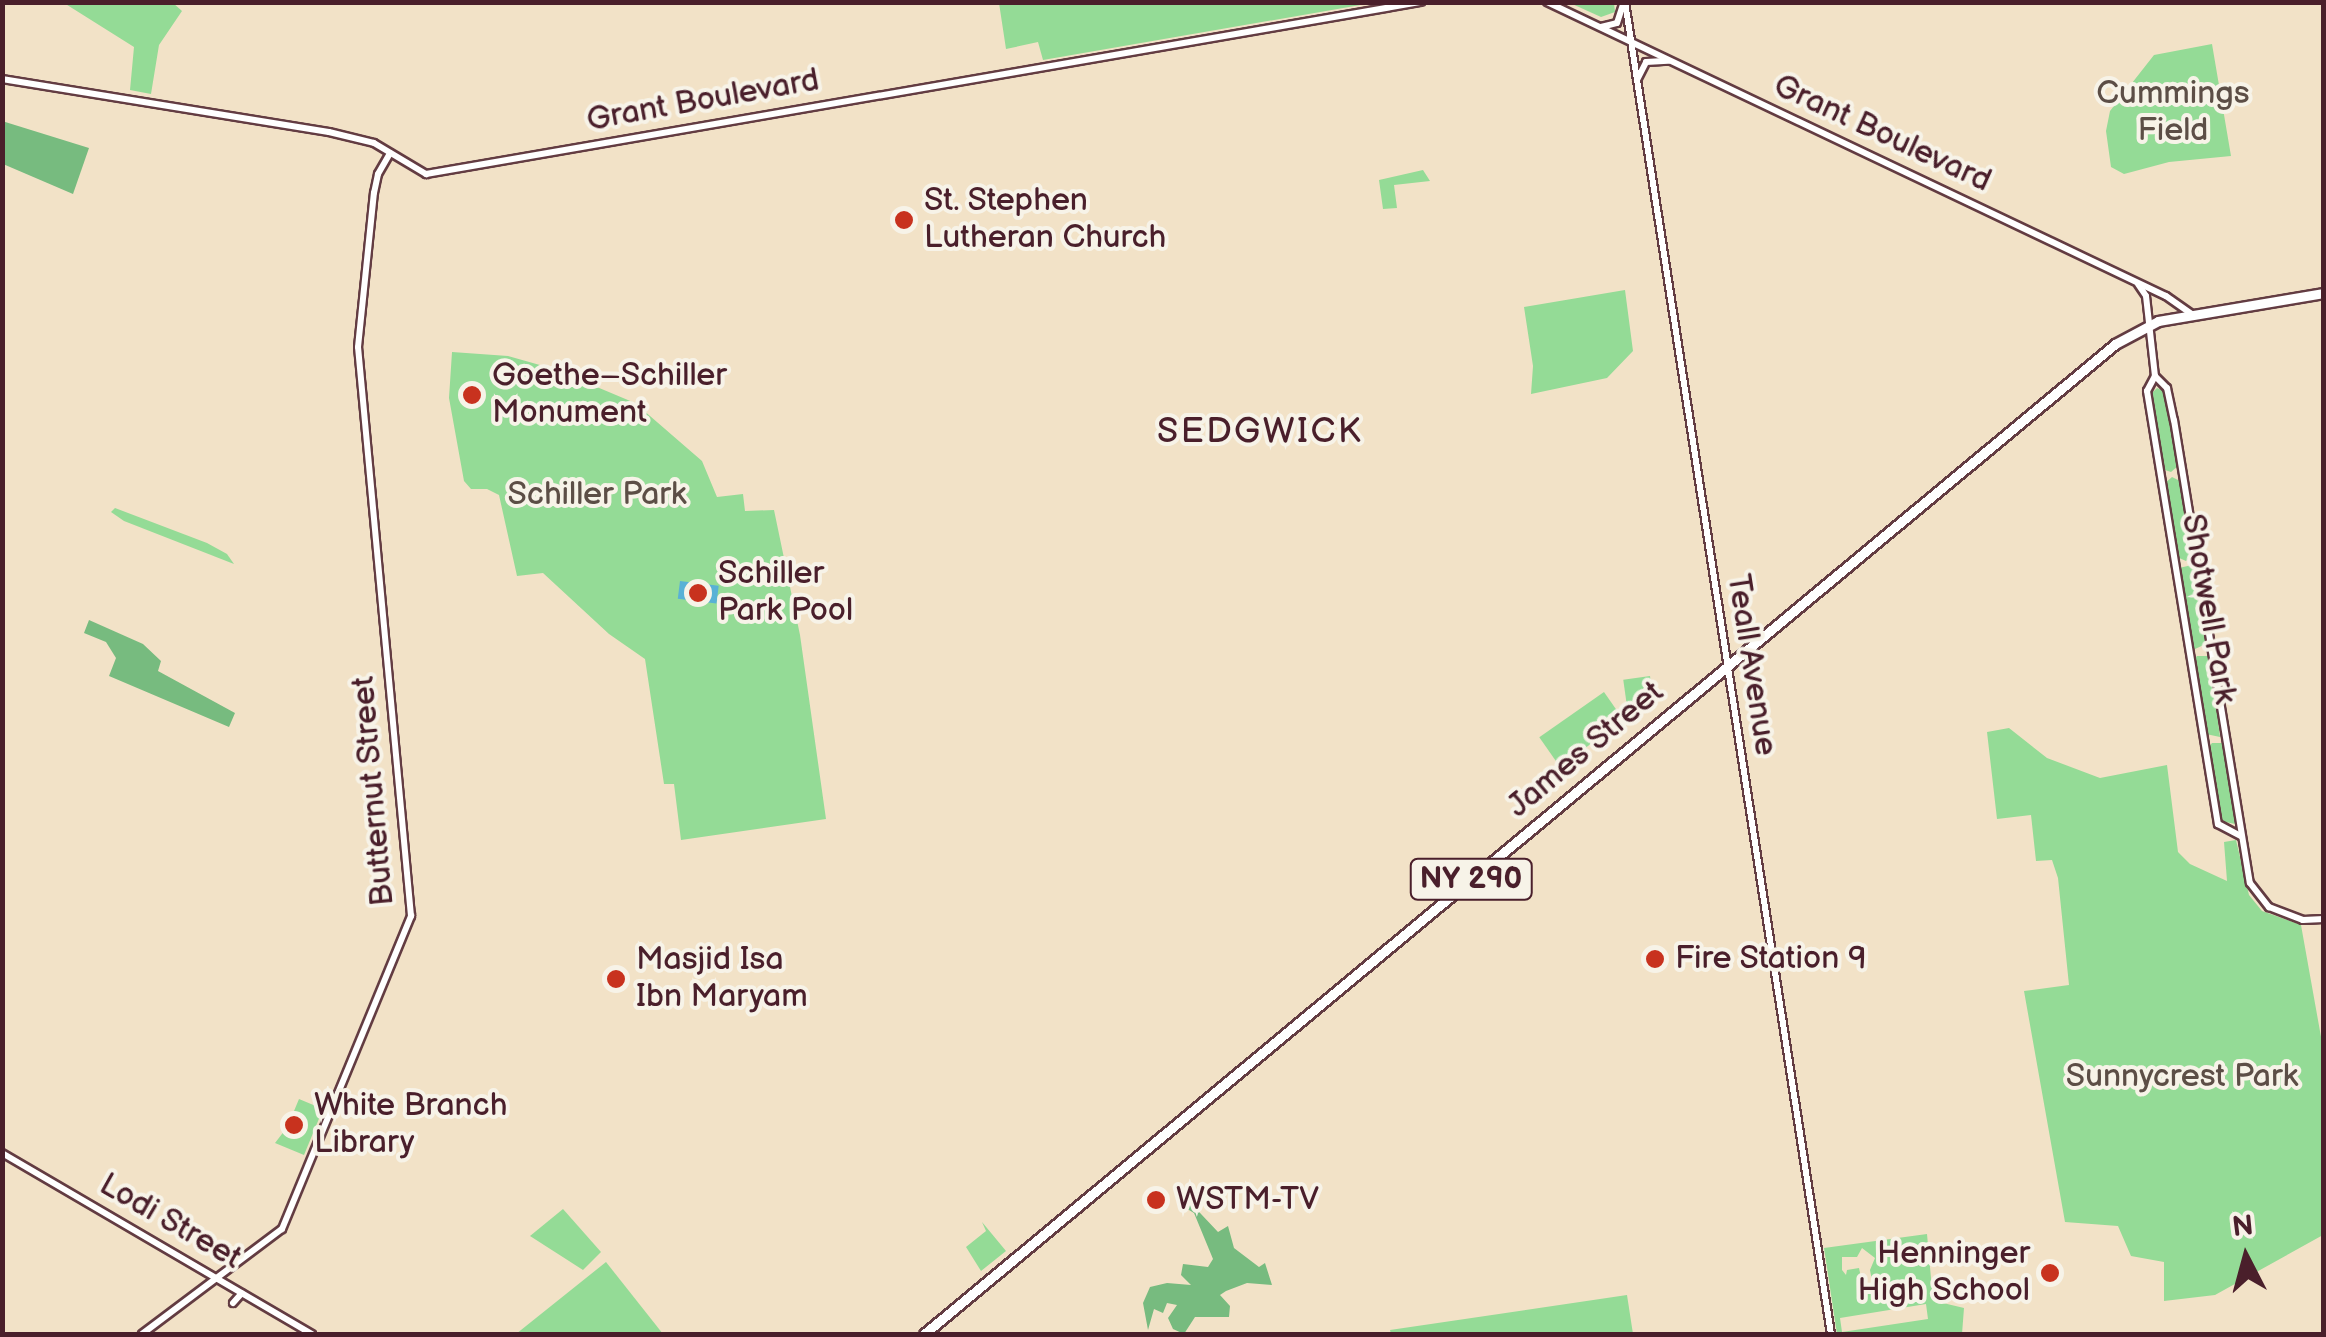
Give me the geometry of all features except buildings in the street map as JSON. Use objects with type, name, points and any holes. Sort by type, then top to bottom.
[{"type":"main road","name":"James Street","points":[[924,1334],[2114,344],[2146,326],[2190,311],[2324,293]]},
{"type":"street","name":"Grant Boulevard","points":[[2,79],[286,122],[367,141],[426,174],[1421,2]]},
{"type":"street","name":"Grant Boulevard","points":[[1547,2],[2158,292],[2190,311]]},
{"type":"street","points":[[1599,26],[1617,23],[1624,2]]},
{"type":"street","name":"Teall Avenue","points":[[1624,2],[1831,1334]]},
{"type":"street","points":[[1637,82],[1646,62],[1670,61]]},
{"type":"street","name":"Butternut Street","points":[[142,1334],[282,1230],[411,916],[358,347],[374,193],[378,174],[390,153]]},
{"type":"street","points":[[2138,283],[2147,305],[2158,292]]},
{"type":"street","name":"Shotwell Park","points":[[2147,305],[2146,326],[2155,376],[2167,388],[2174,420],[2242,838],[2255,895],[2264,904],[2289,915],[2324,919]]},
{"type":"street","name":"Shotwell Park","points":[[2155,376],[2147,391],[2218,824],[2242,838]]},
{"type":"street","name":"Lodi Street","points":[[2,1153],[312,1334]]},
{"type":"street","points":[[233,1303],[242,1294]]},
{"type":"green space","points":[[999,2],[1372,3],[1043,60],[1038,42],[1006,49]]},
{"type":"green space","points":[[64,3],[173,3],[182,11],[159,45],[151,94],[130,90],[134,47]]},
{"type":"green space","points":[[1570,3],[1614,3],[1615,12],[1601,17]]},
{"type":"green space","name":"Cummings Field","points":[[2212,44],[2231,156],[2169,162],[2124,174],[2111,167],[2106,131],[2110,111],[2154,55]]},
{"type":"green space","points":[[2,121],[89,148],[73,194],[3,164]]},
{"type":"green space","points":[[1423,170],[1430,181],[1394,185],[1397,208],[1383,209],[1379,180]]},
{"type":"green space","points":[[1625,290],[1633,351],[1607,378],[1531,394],[1533,366],[1524,307]]},
{"type":"green space","name":"Schiller Park","points":[[452,352],[508,356],[554,369],[635,403],[702,461],[717,497],[743,494],[745,511],[774,510],[800,635],[826,819],[681,840],[674,784],[664,784],[645,659],[609,634],[543,573],[517,576],[499,495],[487,489],[471,489],[464,481],[449,398]]},
{"type":"green space","points":[[2157,388],[2166,392],[2178,466],[2171,472],[2162,469],[2150,395]]},
{"type":"green space","points":[[2172,477],[2180,481],[2192,555],[2186,561],[2177,557],[2164,484]]},
{"type":"green space","points":[[115,508],[207,543],[227,554],[234,564],[124,521],[111,512]]},
{"type":"green space","points":[[2192,565],[2196,569],[2208,643],[2195,649],[2191,645],[2179,568]]},
{"type":"green space","points":[[89,620],[143,644],[161,661],[158,671],[235,713],[229,727],[109,676],[116,658],[106,642],[84,633]]},
{"type":"green space","points":[[2197,656],[2210,656],[2220,737],[2206,734],[2193,661]]},
{"type":"green space","points":[[1650,676],[1654,705],[1627,708],[1623,680]]},
{"type":"green space","points":[[1604,692],[1624,721],[1559,766],[1539,737]]},
{"type":"green space","name":"Sunnycrest Park","points":[[2009,728],[2047,758],[2100,778],[2167,765],[2178,852],[2190,864],[2227,881],[2224,842],[2236,840],[2249,895],[2262,911],[2301,925],[2323,1048],[2323,1235],[2215,1295],[2164,1301],[2164,1262],[2131,1256],[2118,1226],[2065,1222],[2024,991],[2069,985],[2058,878],[2052,860],[2036,861],[2031,815],[1997,819],[1987,732]]},
{"type":"green space","points":[[2212,743],[2225,743],[2235,824],[2221,821],[2208,748]]},
{"type":"green space","points":[[299,1099],[323,1109],[304,1155],[275,1143],[285,1130],[281,1128],[286,1117],[286,1135],[294,1137],[303,1115],[294,1111]]},
{"type":"green space","points":[[1185,1197],[1218,1232],[1228,1226],[1234,1248],[1259,1267],[1265,1263],[1272,1285],[1247,1283],[1226,1291],[1220,1295],[1230,1306],[1229,1317],[1195,1317],[1184,1334],[1173,1329],[1168,1318],[1177,1305],[1167,1303],[1163,1313],[1154,1309],[1148,1330],[1143,1303],[1150,1287],[1167,1283],[1191,1285],[1181,1275],[1183,1264],[1208,1267],[1213,1259],[1194,1213],[1184,1207]]},
{"type":"green space","points":[[563,1209],[601,1252],[583,1270],[530,1236]]},
{"type":"green space","points":[[982,1222],[1006,1251],[981,1271],[966,1247],[986,1231]]},
{"type":"green space","points":[[1927,1234],[1932,1289],[1943,1303],[1964,1308],[1962,1334],[1837,1334],[1824,1248]],"holes":[[[1862,1248],[1875,1258],[1870,1270],[1872,1281],[1881,1281],[1878,1289],[1864,1291],[1859,1268],[1847,1270],[1846,1275],[1842,1270],[1842,1257],[1857,1257]],[[1926,1304],[1928,1319],[1842,1332],[1840,1318]]]},
{"type":"green space","points":[[606,1262],[663,1334],[516,1334]]},
{"type":"green space","points":[[1627,1295],[1633,1334],[1391,1334],[1390,1330]]},
{"type":"water","name":"Schiller Park Pool","points":[[680,581],[719,586],[717,604],[678,599]]},
{"type":"place","name":"St. Stephen Lutheran Church","points":[[904,220]]},
{"type":"place","name":"Goethe–Schiller Monument","points":[[472,395]]},
{"type":"place","name":"Schiller Park Pool","points":[[698,593]]},
{"type":"place","name":"Fire Station 9","points":[[1655,959]]},
{"type":"place","name":"Masjid Isa Ibn Maryam","points":[[616,979]]},
{"type":"place","name":"White Branch Library","points":[[294,1125]]},
{"type":"place","name":"WSTM-TV","points":[[1156,1200]]},
{"type":"place","name":"Henninger High School","points":[[2050,1273]]},
{"type":"district","name":"SEDGWICK","points":[[1260,432]]}]
